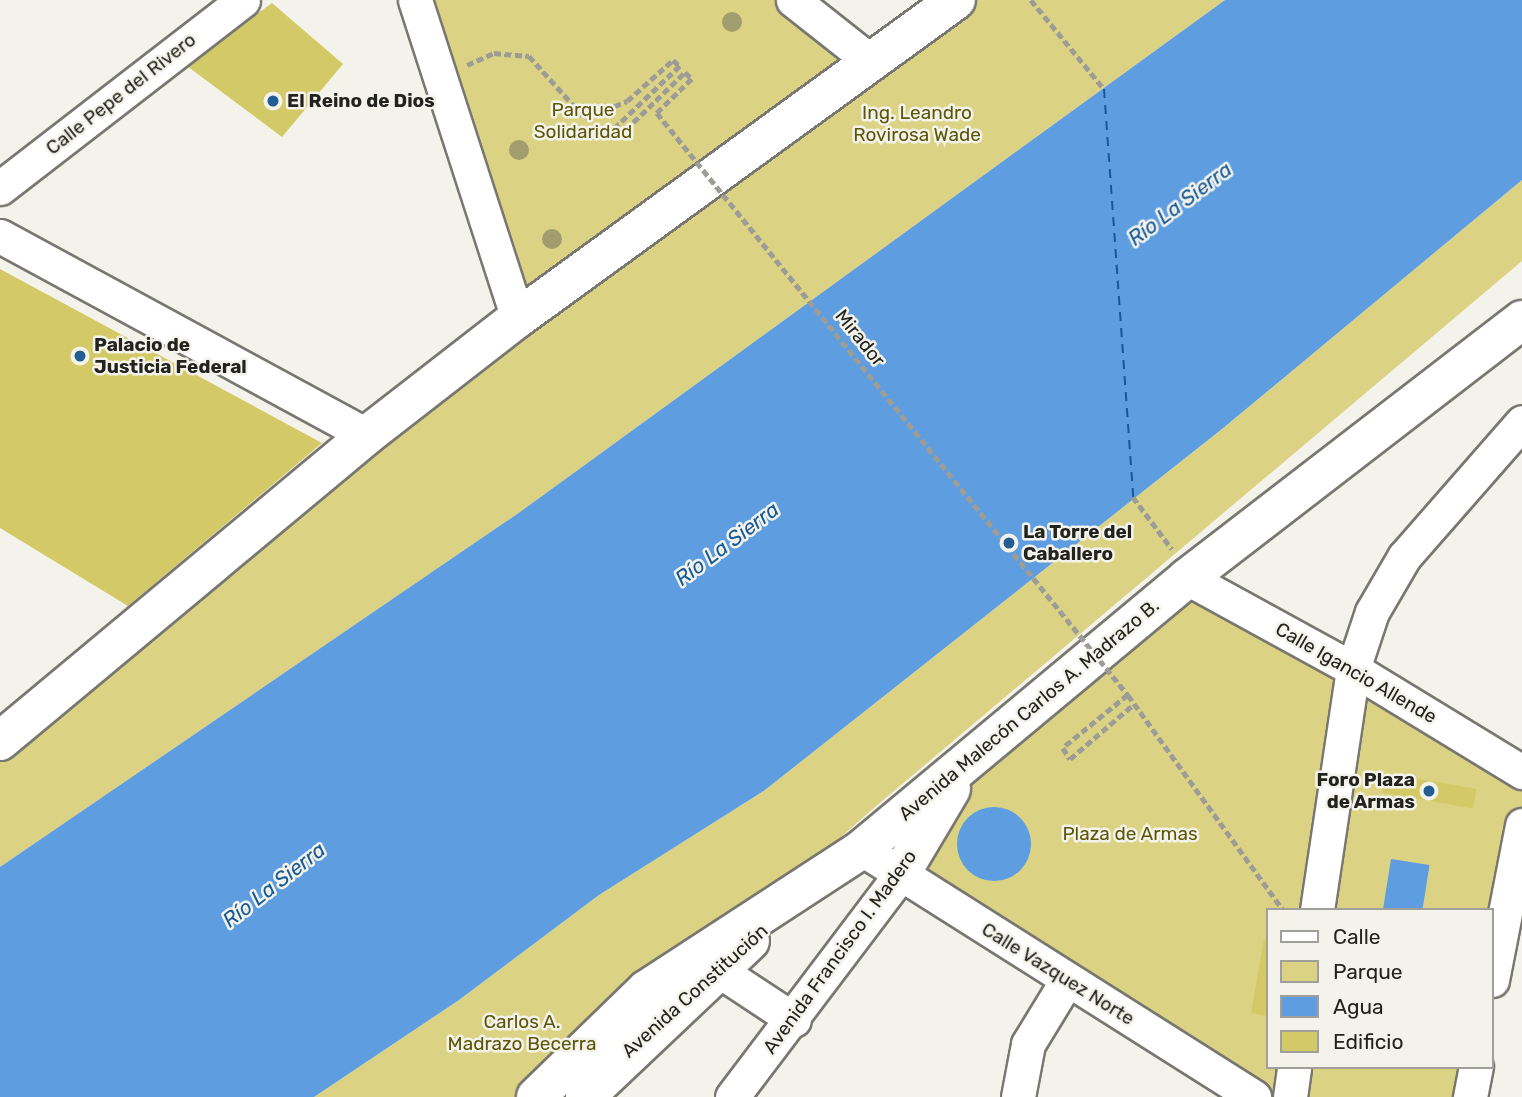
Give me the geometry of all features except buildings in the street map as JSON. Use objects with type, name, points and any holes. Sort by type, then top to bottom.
[{"type":"main road","points":[[0,741],[367,435],[519,318],[869,60],[956,0]]},
{"type":"main road","name":"Avenida Malecón Carlos A. Madrazo B.","points":[[536,1097],[636,998],[706,963],[862,849],[964,767],[1181,565],[1522,320]]},
{"type":"main road","name":"Avenida Francisco I. Madero","points":[[900,875],[964,767]]},
{"type":"main road","name":"Avenida Constitución","points":[[585,1097],[706,963]]},
{"type":"street","name":"Calle Pepe del Rivero","points":[[0,188],[243,0]]},
{"type":"street","points":[[415,0],[519,318]]},
{"type":"street","points":[[793,0],[869,60]]},
{"type":"street","points":[[0,236],[367,435]]},
{"type":"street","points":[[1317,908],[1353,669],[1364,631],[1392,575],[1522,422]]},
{"type":"street","name":"Calle Igancio Allende","points":[[1181,565],[1522,772]]},
{"type":"street","points":[[1494,971],[1522,825]]},
{"type":"street","name":"Calle Vazquez Norte","points":[[862,849],[1254,1097]]},
{"type":"street","name":"Avenida Francisco I. Madero","points":[[732,1097],[794,1020],[900,875]]},
{"type":"street","points":[[706,963],[794,1020]]},
{"type":"street","points":[[1018,1097],[1031,1037],[1067,980]]},
{"type":"street","points":[[1290,1097],[1294,1069]]},
{"type":"street","points":[[1470,1097],[1476,1069]]},
{"type":"path","points":[[1031,0],[1104,89]]},
{"type":"path","name":"Mirador","points":[[440,76],[494,53],[529,56],[585,118],[628,101],[673,60],[680,66],[612,131],[618,137],[685,72],[692,79],[657,113],[1128,695]]},
{"type":"path","points":[[1133,497],[1181,565]]},
{"type":"path","points":[[1134,704],[1070,759],[1063,748],[1128,695],[1282,908]]},
{"type":"green space","name":"Ing. Leandro Rovirosa Wade","points":[[415,0],[793,0],[869,60],[956,0],[1225,0],[520,512],[0,867],[0,741],[518,318]]},
{"type":"green space","name":"Carlos A. Madrazo Becerra","points":[[1522,180],[1522,261],[875,807],[545,1097],[314,1097],[459,1000],[599,895],[765,790],[1222,429]]},
{"type":"green space","name":"Plaza de Armas","points":[[1187,578],[1522,772],[1522,825],[1493,908],[1266,908],[1266,1069],[1476,1069],[1470,1097],[1254,1097],[900,875],[964,767]]},
{"type":"water","name":"Río La Sierra","points":[[1225,0],[1522,0],[1522,180],[1222,429],[765,790],[599,895],[459,1000],[314,1097],[0,1097],[0,867],[520,512]]},
{"type":"water","points":[[994,807],[1008,810],[1020,818],[1028,830],[1031,844],[1028,858],[1020,870],[1008,878],[994,881],[980,878],[968,870],[960,858],[957,844],[960,830],[968,818],[980,810]]},
{"type":"water","points":[[1391,859],[1430,865],[1423,908],[1383,908]]},
{"type":"ferry route","points":[[1104,89],[1133,497]]},
{"type":"place","name":"El Reino de Dios","points":[[273,101]]},
{"type":"place","name":"Palacio de Justicia Federal","points":[[80,356]]},
{"type":"place","name":"La Torre del Caballero","points":[[1009,543]]},
{"type":"place","name":"Foro Plaza de Armas","points":[[1429,791]]},
{"type":"park label","name":"Parque Solidaridad","points":[[583,121]]}]
